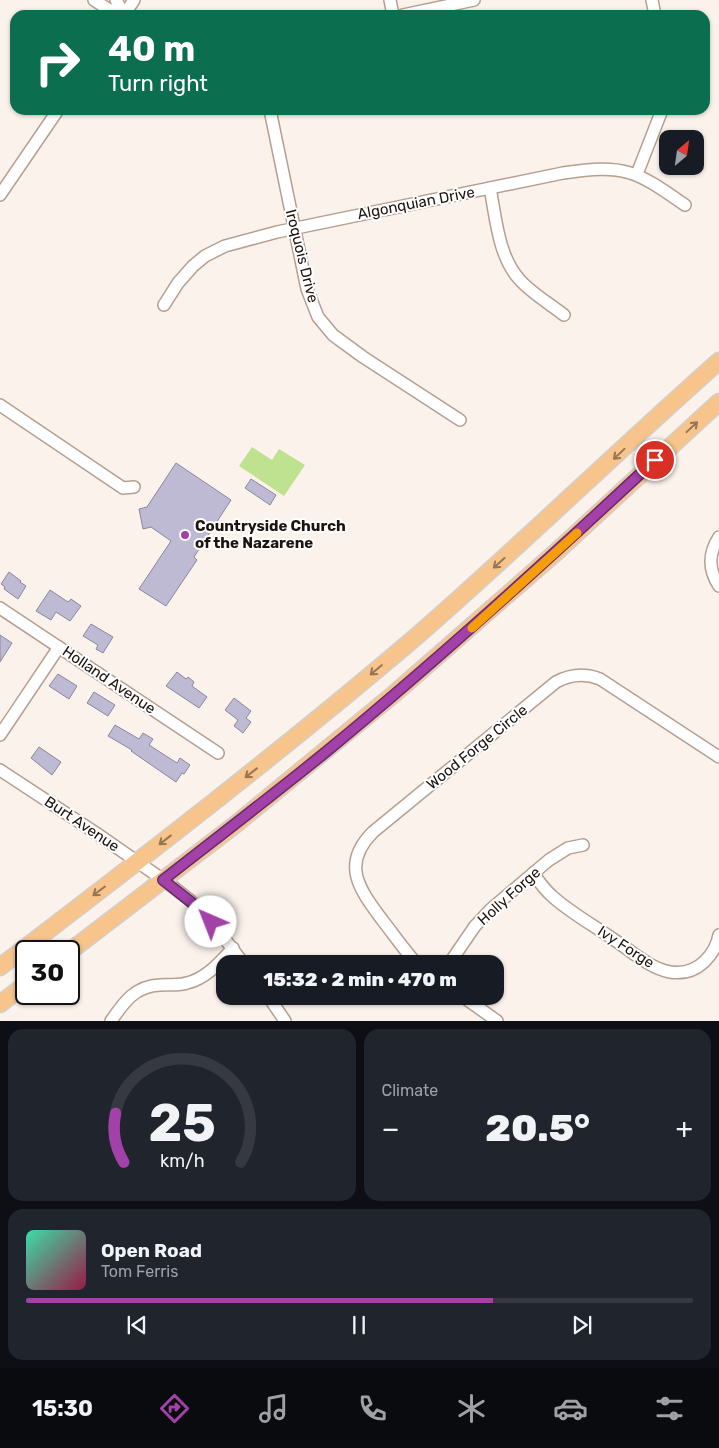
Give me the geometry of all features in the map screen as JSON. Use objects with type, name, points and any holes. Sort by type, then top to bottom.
[{"type":"highway","points":[[0,966],[138,862],[298,735],[412,640],[559,509],[719,361]]},
{"type":"highway","points":[[80,944],[270,797],[394,694],[554,554],[719,402]]},
{"type":"highway","points":[[0,1004],[15,992]]},
{"type":"street","points":[[94,0],[111,10]]},
{"type":"street","points":[[427,10],[474,0]]},
{"type":"street","points":[[0,195],[55,115]]},
{"type":"street","name":"Iroquois Drive","points":[[271,115],[307,289],[311,303],[322,323],[333,335],[363,357],[460,420]]},
{"type":"street","points":[[637,174],[660,115]]},
{"type":"street","name":"Algonquian Drive","points":[[164,305],[182,277],[193,266],[218,248],[294,228],[563,173],[593,168],[616,169],[637,174],[685,205]]},
{"type":"street","points":[[490,188],[504,252],[512,268],[520,281],[564,314]]},
{"type":"street","points":[[0,405],[123,488],[134,487]]},
{"type":"street","points":[[719,537],[712,550],[710,565],[719,586]]},
{"type":"street","name":"Holland Avenue","points":[[0,608],[218,753]]},
{"type":"street","points":[[0,735],[58,647]]},
{"type":"street","name":"Wood Forge Circle","points":[[410,955],[360,887],[356,873],[357,857],[360,850],[373,832],[556,682],[563,678],[578,675],[593,676],[600,679],[719,758]]},
{"type":"street","name":"Burt Avenue","points":[[0,770],[163,880],[191,902],[238,955]]},
{"type":"street","name":"Holly Forge","points":[[455,955],[475,926],[491,909],[533,873],[562,852],[583,846]]},
{"type":"street","name":"Ivy Forge","points":[[533,873],[554,898],[578,916],[641,958],[668,972],[689,971],[701,965],[716,948],[718,935]]},
{"type":"street","points":[[111,1020],[136,991],[150,986],[189,983],[209,972],[233,948]]},
{"type":"street","points":[[274,1005],[285,1020]]},
{"type":"street","points":[[475,1005],[497,1020]]},
{"type":"green space","points":[[252,447],[272,460],[279,449],[305,465],[284,496],[239,466]]},
{"type":"building","name":"Countryside Church of the Nazarene","points":[[176,463],[231,500],[194,557],[197,560],[166,606],[139,589],[171,541],[151,527],[143,529],[139,509],[147,507]]},
{"type":"building","points":[[251,479],[276,495],[270,505],[245,488]]},
{"type":"building","points":[[9,572],[26,586],[18,599],[4,589],[5,587],[1,584]]},
{"type":"building","points":[[50,590],[68,602],[71,599],[81,606],[70,621],[56,612],[51,620],[36,611]]},
{"type":"building","points":[[91,624],[113,637],[103,653],[96,649],[98,645],[83,636]]},
{"type":"building","points":[[0,635],[12,643],[0,662]]},
{"type":"building","points":[[177,672],[194,682],[192,686],[207,697],[199,708],[166,686]]},
{"type":"building","points":[[58,674],[77,686],[69,699],[49,686]]},
{"type":"building","points":[[94,692],[115,705],[108,716],[87,703]]},
{"type":"building","points":[[234,698],[251,711],[246,718],[251,722],[243,733],[234,726],[238,720],[225,710]]},
{"type":"building","points":[[115,725],[139,739],[143,733],[153,739],[149,745],[177,763],[180,758],[190,765],[176,782],[132,750],[108,736]]},
{"type":"building","points":[[39,747],[61,762],[52,775],[31,758]]},
{"type":"slow traffic","points":[[472,628],[577,533]]},
{"type":"place","name":"Countryside Church of the Nazarene","points":[[185,535]]},
{"type":"route","points":[[211,922],[191,902],[163,880],[325,753],[504,599],[655,460]]}]
